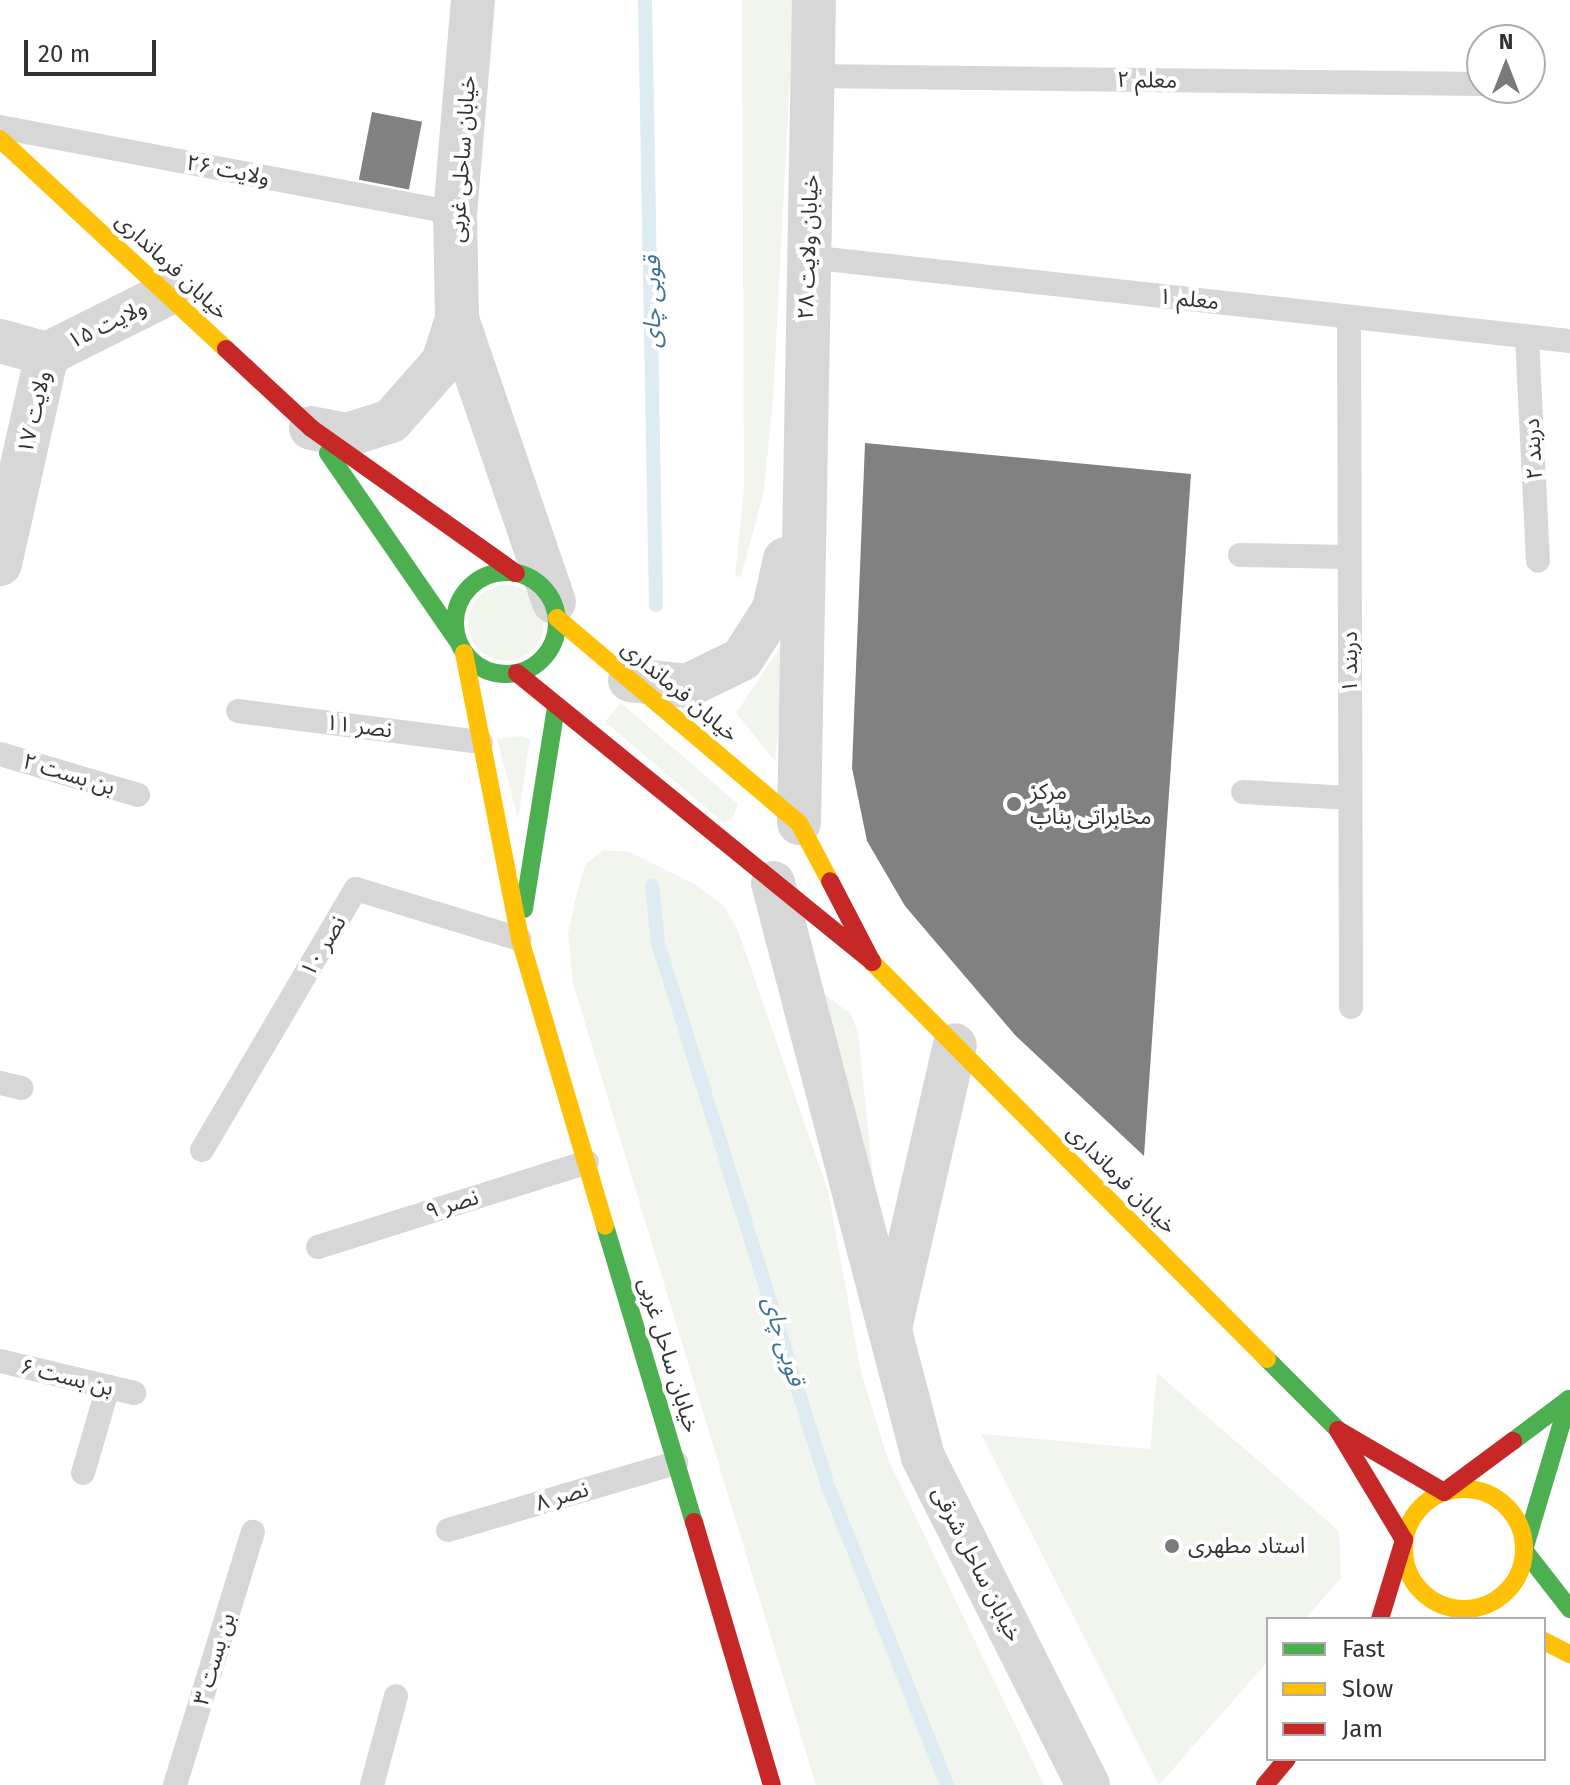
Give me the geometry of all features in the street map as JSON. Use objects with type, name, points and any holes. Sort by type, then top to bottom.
[{"type":"main road","name":"خیابان فرمانداری","points":[[0,139],[311,428],[516,573]]},
{"type":"main road","name":"خیابان فرمانداری","points":[[311,428],[460,647]]},
{"type":"main road","points":[[516,573],[555,610],[551,648],[517,673],[487,671],[460,647],[456,609],[472,584],[516,573]]},
{"type":"main road","name":"خیابان فرمانداری","points":[[555,610],[630,680],[786,853],[872,962],[1338,1430],[1404,1540]]},
{"type":"main road","name":"خیابان ساحل غربی","points":[[460,647],[520,939],[772,1785]]},
{"type":"main road","name":"خیابان فرمانداری","points":[[517,673],[556,706],[786,853],[872,962]]},
{"type":"main road","name":"خیابان ساحل غربی","points":[[520,939],[556,706]]},
{"type":"main road","points":[[1381,1617],[1404,1540],[1418,1510],[1569,1398]]},
{"type":"main road","points":[[1461,1617],[1511,1586],[1569,1398]]},
{"type":"main road","name":"خیابان فرمانداری","points":[[1338,1430],[1444,1492]]},
{"type":"main road","points":[[1444,1492],[1477,1490],[1505,1504],[1524,1550],[1570,1609]]},
{"type":"main road","points":[[1404,1540],[1410,1576],[1423,1593],[1440,1604],[1479,1607],[1498,1617]]},
{"type":"main road","points":[[1546,1642],[1570,1654]]},
{"type":"main road","points":[[1265,1785],[1285,1761]]},
{"type":"street","name":"خیابان ساحلی غربی","points":[[473,0],[455,213],[457,319],[555,610]]},
{"type":"street","name":"خیابان ولایت ۲۸","points":[[786,853],[808,257],[814,0]]},
{"type":"street","name":"ولایت ۱۵","points":[[0,341],[47,354],[167,294]]},
{"type":"street","name":"خیابان ساحلی غربی","points":[[311,428],[347,435],[391,421],[443,362],[457,319]]},
{"type":"street","name":"ولایت ۱۷","points":[[0,564],[5,520],[47,354]]},
{"type":"street","name":"خیابان ولایت ۲۸","points":[[630,680],[687,686],[726,670],[755,645],[774,609],[800,495]]},
{"type":"street","name":"خیابان ساحل شرقی","points":[[786,853],[889,1334],[923,1457],[1088,1785]]},
{"type":"street","name":"خیابان ساحل شرقی","points":[[889,1334],[955,1045]]},
{"type":"lane","name":"معلم ۲","points":[[812,76],[1466,84]]},
{"type":"lane","name":"ولایت ۲۶","points":[[0,127],[455,213]]},
{"type":"lane","name":"معلم ۱","points":[[808,257],[1570,341]]},
{"type":"lane","name":"دربند ۱","points":[[1349,317],[1351,1007]]},
{"type":"lane","name":"دربند ۲","points":[[1527,337],[1538,561]]},
{"type":"lane","points":[[1240,555],[1349,557]]},
{"type":"lane","name":"نصر ۱۱","points":[[238,711],[481,742]]},
{"type":"lane","name":"بن بست ۲","points":[[0,754],[138,795]]},
{"type":"lane","points":[[1243,792],[1350,798]]},
{"type":"lane","name":"نصر ۱۰","points":[[202,1150],[356,889],[520,939]]},
{"type":"lane","name":"نصر ۹","points":[[318,1247],[587,1162]]},
{"type":"lane","name":"بن بست ۶","points":[[0,1361],[134,1393]]},
{"type":"lane","points":[[83,1473],[108,1387]]},
{"type":"lane","name":"نصر ۸","points":[[448,1530],[676,1463]]},
{"type":"lane","name":"بن بست ۳","points":[[175,1785],[253,1532]]},
{"type":"lane","points":[[372,1785],[396,1696]]},
{"type":"shaded area","points":[[742,0],[794,0],[773,400],[764,491],[741,577],[735,576],[744,489]]},
{"type":"shaded area","points":[[499,585],[513,585],[527,591],[538,602],[544,623],[541,638],[533,650],[513,661],[499,661],[485,655],[474,644],[468,630],[468,616],[474,602],[485,591]]},
{"type":"shaded area","points":[[787,637],[775,761],[736,713]]},
{"type":"shaded area","points":[[621,703],[738,804],[732,819],[723,822],[605,722]]},
{"type":"shaded area","points":[[520,736],[530,739],[518,819],[497,739]]},
{"type":"shaded area","points":[[603,850],[629,852],[696,885],[723,905],[737,928],[828,1191],[861,1372],[887,1457],[1044,1785],[816,1785],[573,983],[568,934],[576,897],[585,865]]},
{"type":"shaded area","points":[[824,994],[851,1014],[858,1033],[875,1194]]},
{"type":"shaded area","points":[[1157,1373],[1339,1531],[1341,1578],[1307,1617],[1266,1617],[1266,1663],[1159,1785],[981,1434],[1150,1449]]},
{"type":"building","points":[[372,112],[422,122],[409,189],[359,180]]},
{"type":"building","name":"مرکز مخابراتی بناب","points":[[865,443],[1191,474],[1144,1156],[1015,1035],[905,906],[867,841],[852,768]]},
{"type":"waterway","name":"قوبی چای","points":[[645,0],[656,605]]},
{"type":"waterway","name":"قوبی چای","points":[[652,886],[658,943],[828,1486],[947,1785]]},
{"type":"traffic: fast","points":[[328,453],[457,640]]},
{"type":"traffic: fast","points":[[506,572],[535,580],[549,594],[557,623],[549,652],[535,666],[506,674],[477,666],[463,652],[455,623],[463,594],[477,580],[506,572]]},
{"type":"traffic: fast","points":[[524,909],[556,706]]},
{"type":"traffic: fast","points":[[605,1226],[694,1522]]},
{"type":"traffic: fast","points":[[1267,1359],[1338,1430]]},
{"type":"traffic: fast","points":[[1513,1441],[1569,1399],[1524,1550],[1570,1609]]},
{"type":"traffic: slow","points":[[0,139],[226,349]]},
{"type":"traffic: slow","points":[[557,618],[799,823],[830,881]]},
{"type":"traffic: slow","points":[[464,653],[520,939],[605,1226]]},
{"type":"traffic: slow","points":[[872,962],[1267,1359]]},
{"type":"traffic: slow","points":[[1464,1489],[1487,1494],[1506,1507],[1519,1526],[1524,1549],[1519,1572],[1506,1591],[1487,1604],[1464,1609],[1441,1604],[1422,1591],[1409,1572],[1404,1549],[1409,1526],[1422,1507],[1441,1494],[1464,1489]]},
{"type":"traffic: slow","points":[[1546,1642],[1570,1654]]},
{"type":"traffic: jam","points":[[226,349],[311,428],[516,573]]},
{"type":"traffic: jam","points":[[517,673],[872,962],[830,881]]},
{"type":"traffic: jam","points":[[1381,1617],[1404,1540],[1338,1430],[1444,1492],[1513,1441]]},
{"type":"traffic: jam","points":[[694,1522],[772,1785]]},
{"type":"traffic: jam","points":[[1265,1785],[1285,1761]]},
{"type":"place","name":"مرکز مخابراتی بناب","points":[[1014,804]]},
{"type":"place","name":"استاد مطهری","points":[[1172,1546]]}]
